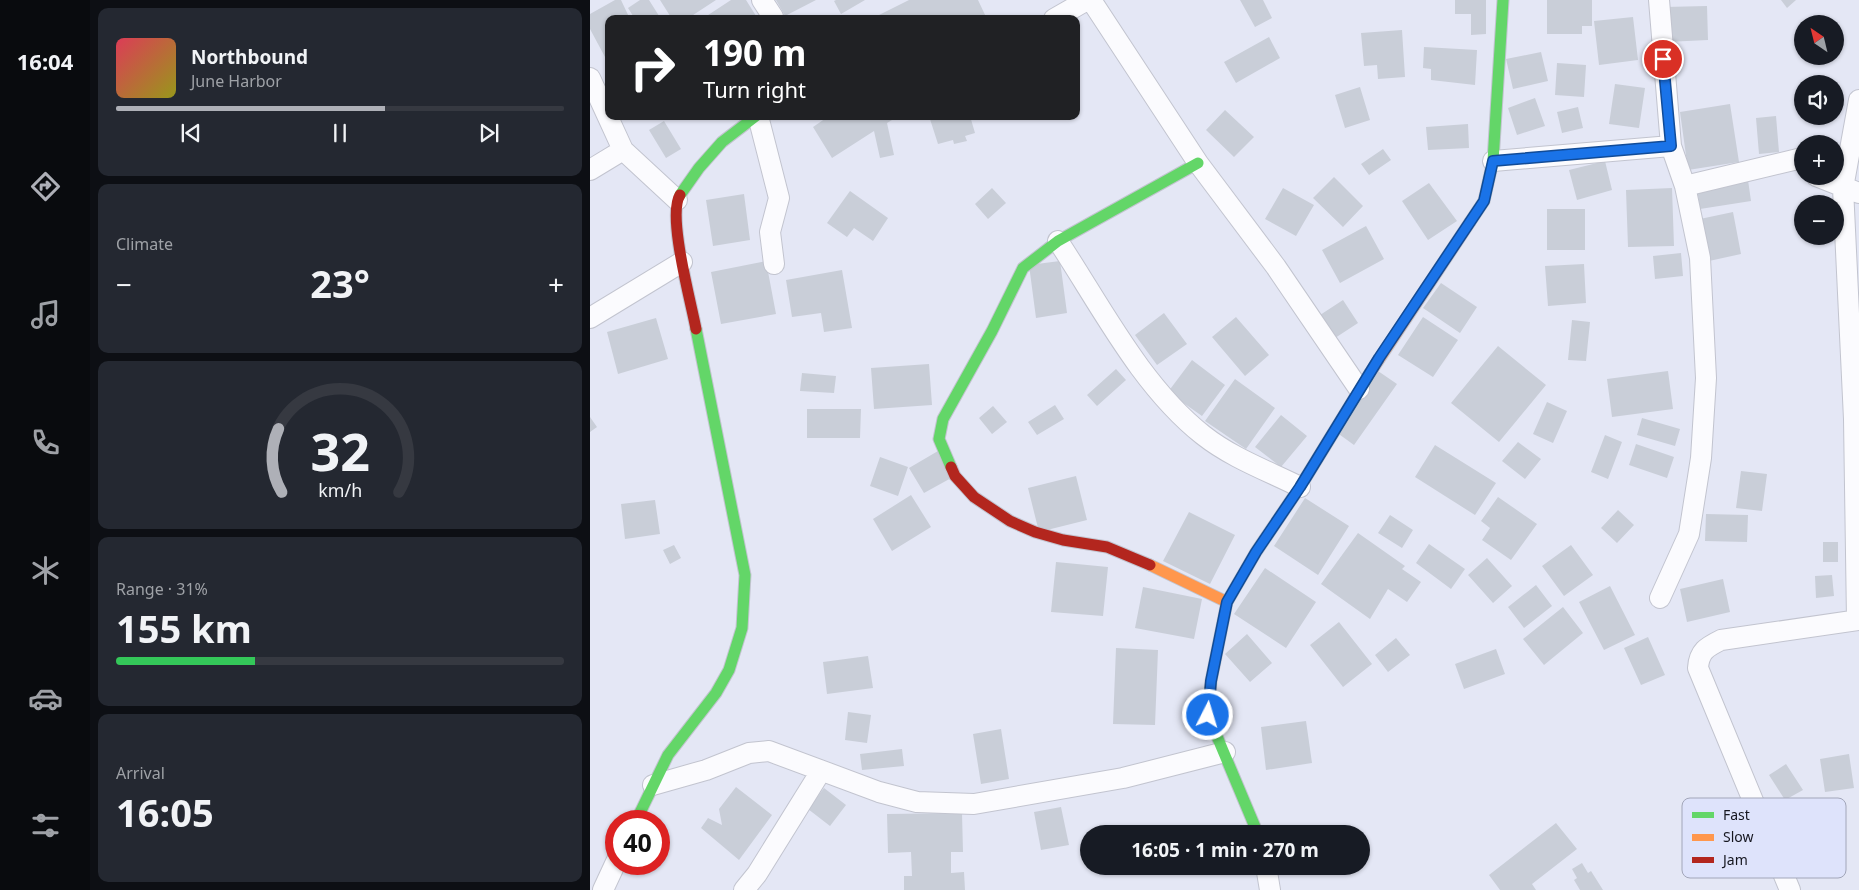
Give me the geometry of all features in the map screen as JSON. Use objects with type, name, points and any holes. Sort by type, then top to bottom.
[{"type":"street","points":[[1061,15],[1089,0],[1198,163],[1276,267],[1359,389]]},
{"type":"street","points":[[1254,825],[1208,715],[1211,681],[1227,602],[1256,552],[1300,487],[1359,389],[1484,201],[1493,161],[1503,0]]},
{"type":"street","points":[[1659,0],[1671,146],[1685,186],[1700,258],[1706,378],[1701,458],[1689,534],[1660,598]]},
{"type":"street","points":[[590,78],[605,111]]},
{"type":"street","points":[[1752,798],[1698,668],[1699,656],[1707,647],[1721,640],[1858,620],[1851,191],[1854,128],[1859,100]]},
{"type":"street","points":[[609,120],[623,150],[677,200]]},
{"type":"street","points":[[641,810],[668,755],[716,693],[729,670],[742,628],[745,575],[675,223],[677,200],[699,168],[722,142],[752,120]]},
{"type":"street","points":[[758,120],[779,198],[770,232],[774,264]]},
{"type":"street","points":[[1844,136],[1854,128]]},
{"type":"street","points":[[1493,161],[1671,146]]},
{"type":"street","points":[[590,170],[623,150]]},
{"type":"street","points":[[1198,163],[1058,240],[1023,268],[992,331],[943,419],[939,440],[955,476],[974,497],[1010,521],[1035,532],[1063,540],[1107,547],[1144,562],[1227,602]]},
{"type":"street","points":[[1685,186],[1794,165]]},
{"type":"street","points":[[1837,185],[1851,191]]},
{"type":"street","points":[[1058,240],[1156,389],[1178,413],[1205,436],[1244,460],[1300,487]]},
{"type":"street","points":[[590,318],[682,262]]},
{"type":"street","points":[[653,785],[706,770],[749,753],[769,751],[879,792],[918,802],[974,804],[1122,778],[1225,752]]},
{"type":"street","points":[[744,890],[757,874],[820,771]]},
{"type":"street","points":[[603,890],[610,875]]},
{"type":"street","points":[[1268,875],[1270,890]]},
{"type":"street","points":[[1785,878],[1790,890]]},
{"type":"building","points":[[615,0],[621,0],[628,15],[605,15],[605,57],[590,29],[590,14]]},
{"type":"building","points":[[640,0],[649,0],[658,15],[632,15],[628,8]]},
{"type":"building","points":[[660,0],[716,0],[693,15],[669,15]]},
{"type":"building","points":[[731,0],[746,0],[755,15],[708,15]]},
{"type":"building","points":[[776,0],[816,0],[787,15],[784,15]]},
{"type":"building","points":[[865,0],[841,14],[834,1]]},
{"type":"building","points":[[909,0],[978,0],[985,15],[879,15]]},
{"type":"building","points":[[1240,0],[1263,0],[1272,18],[1255,27]]},
{"type":"building","points":[[1455,0],[1486,0],[1486,34],[1471,35],[1471,14],[1455,14]]},
{"type":"building","points":[[1547,0],[1592,0],[1592,26],[1582,26],[1582,34],[1547,34]]},
{"type":"building","points":[[1781,0],[1796,0],[1787,8]]},
{"type":"building","points":[[1707,6],[1708,40],[1666,42],[1665,7]]},
{"type":"building","points":[[1633,17],[1638,60],[1599,65],[1594,21]]},
{"type":"building","points":[[1402,30],[1405,77],[1378,79],[1377,65],[1364,66],[1361,33]]},
{"type":"building","points":[[1269,37],[1280,58],[1236,83],[1224,62]]},
{"type":"building","points":[[1424,47],[1477,50],[1475,85],[1431,80],[1431,69],[1423,68]]},
{"type":"building","points":[[1541,52],[1548,81],[1513,89],[1506,59]]},
{"type":"building","points":[[1557,63],[1586,65],[1584,97],[1555,95]]},
{"type":"building","points":[[1615,84],[1645,88],[1639,128],[1609,124]]},
{"type":"building","points":[[1360,87],[1370,120],[1345,128],[1335,95]]},
{"type":"building","points":[[1535,98],[1545,126],[1517,135],[1508,108]]},
{"type":"building","points":[[1730,104],[1739,162],[1688,170],[1680,112]]},
{"type":"building","points":[[1578,107],[1583,128],[1562,133],[1557,112]]},
{"type":"building","points":[[1225,110],[1254,137],[1234,157],[1206,130]]},
{"type":"building","points":[[1776,116],[1779,152],[1759,154],[1756,118]]},
{"type":"building","points":[[823,120],[892,120],[887,123],[894,155],[880,158],[874,131],[832,158],[813,127]]},
{"type":"building","points":[[930,120],[971,120],[975,133],[965,136],[967,141],[954,144],[953,140],[938,144]]},
{"type":"building","points":[[664,121],[681,149],[666,158],[649,130]]},
{"type":"building","points":[[1468,124],[1469,148],[1428,150],[1426,127]]},
{"type":"building","points":[[1383,149],[1391,160],[1369,175],[1361,164]]},
{"type":"building","points":[[1605,161],[1612,190],[1577,200],[1569,170]]},
{"type":"building","points":[[1334,177],[1363,206],[1343,227],[1313,198]]},
{"type":"building","points":[[1748,180],[1751,201],[1700,209],[1697,188]]},
{"type":"building","points":[[1429,183],[1457,221],[1428,240],[1402,201]]},
{"type":"building","points":[[992,188],[1006,203],[988,219],[975,204]]},
{"type":"building","points":[[1283,188],[1314,205],[1296,236],[1265,219]]},
{"type":"building","points":[[1672,188],[1674,246],[1628,247],[1626,190]]},
{"type":"building","points":[[850,191],[888,218],[873,241],[854,228],[847,237],[827,223]]},
{"type":"building","points":[[744,194],[750,240],[713,246],[706,200]]},
{"type":"building","points":[[1547,209],[1585,209],[1585,250],[1547,250]]},
{"type":"building","points":[[1733,212],[1741,254],[1709,261],[1700,219]]},
{"type":"building","points":[[1366,226],[1384,259],[1340,283],[1322,250]]},
{"type":"building","points":[[1681,253],[1683,276],[1655,279],[1653,256]]},
{"type":"building","points":[[766,261],[776,314],[721,324],[711,272]]},
{"type":"building","points":[[1060,261],[1067,313],[1036,318],[1029,265]]},
{"type":"building","points":[[1584,264],[1586,303],[1548,306],[1545,266]]},
{"type":"building","points":[[842,270],[852,328],[824,332],[821,313],[792,317],[786,280]]},
{"type":"building","points":[[1441,283],[1477,307],[1460,333],[1423,308]]},
{"type":"building","points":[[1343,300],[1358,323],[1332,340],[1317,317]]},
{"type":"building","points":[[1164,313],[1187,344],[1157,365],[1135,335]]},
{"type":"building","points":[[1236,317],[1269,355],[1245,376],[1212,337]]},
{"type":"building","points":[[1423,317],[1458,340],[1433,377],[1398,355]]},
{"type":"building","points":[[656,318],[668,359],[618,374],[607,332]]},
{"type":"building","points":[[1572,320],[1590,322],[1586,361],[1568,360]]},
{"type":"building","points":[[1498,346],[1546,385],[1499,442],[1451,403]]},
{"type":"building","points":[[1192,360],[1225,385],[1202,416],[1168,392]]},
{"type":"building","points":[[929,364],[932,405],[874,409],[871,368]]},
{"type":"building","points":[[1116,369],[1126,380],[1097,406],[1087,395]]},
{"type":"building","points":[[1378,371],[1397,384],[1354,445],[1336,432]]},
{"type":"building","points":[[1668,371],[1673,409],[1612,417],[1607,379]]},
{"type":"building","points":[[802,373],[836,376],[834,393],[800,391]]},
{"type":"building","points":[[1235,379],[1275,408],[1246,449],[1205,421]]},
{"type":"building","points":[[1547,402],[1567,411],[1553,443],[1533,434]]},
{"type":"building","points":[[1055,405],[1064,419],[1037,435],[1028,422]]},
{"type":"building","points":[[993,406],[1007,422],[992,434],[979,418]]},
{"type":"building","points":[[807,409],[861,409],[860,438],[807,438]]},
{"type":"building","points":[[1281,415],[1307,436],[1281,467],[1255,447]]},
{"type":"building","points":[[590,417],[597,427],[590,432]]},
{"type":"building","points":[[1642,418],[1680,429],[1675,446],[1637,435]]},
{"type":"building","points":[[1605,435],[1622,442],[1608,479],[1591,472]]},
{"type":"building","points":[[1518,442],[1541,459],[1525,479],[1502,461]]},
{"type":"building","points":[[1636,444],[1674,457],[1667,478],[1629,465]]},
{"type":"building","points":[[1435,445],[1496,483],[1475,515],[1415,477]]},
{"type":"building","points":[[938,451],[953,477],[924,493],[909,468]]},
{"type":"building","points":[[880,457],[908,467],[898,496],[870,486]]},
{"type":"building","points":[[1741,471],[1767,474],[1762,511],[1736,508]]},
{"type":"building","points":[[1076,476],[1087,520],[1039,532],[1028,488]]},
{"type":"building","points":[[911,495],[931,527],[892,551],[873,519]]},
{"type":"building","points":[[1498,497],[1537,524],[1511,560],[1482,540],[1490,528],[1481,521]]},
{"type":"building","points":[[1305,498],[1349,526],[1318,575],[1274,546]]},
{"type":"building","points":[[655,500],[660,534],[625,539],[621,504]]},
{"type":"building","points":[[1618,510],[1634,525],[1617,543],[1601,528]]},
{"type":"building","points":[[1189,512],[1235,535],[1210,584],[1163,561]]},
{"type":"building","points":[[1706,514],[1748,515],[1747,542],[1705,541]]},
{"type":"building","points":[[1390,515],[1413,530],[1402,548],[1378,533]]},
{"type":"building","points":[[1358,533],[1405,566],[1402,569],[1421,582],[1407,602],[1388,589],[1370,619],[1321,584]]},
{"type":"building","points":[[1823,542],[1838,542],[1838,562],[1823,562]]},
{"type":"building","points":[[1429,544],[1465,569],[1451,589],[1416,563]]},
{"type":"building","points":[[674,545],[681,558],[670,564],[663,550]]},
{"type":"building","points":[[1571,545],[1593,575],[1564,596],[1542,566]]},
{"type":"building","points":[[1487,558],[1512,586],[1493,603],[1468,575]]},
{"type":"building","points":[[1056,562],[1108,567],[1103,616],[1051,612]]},
{"type":"building","points":[[1265,568],[1316,602],[1286,648],[1234,614]]},
{"type":"building","points":[[1832,575],[1834,596],[1816,598],[1815,576]]},
{"type":"building","points":[[1723,579],[1730,612],[1687,622],[1680,589]]},
{"type":"building","points":[[1536,585],[1552,606],[1524,628],[1508,607]]},
{"type":"building","points":[[1610,586],[1635,635],[1604,650],[1579,602]]},
{"type":"building","points":[[1143,587],[1202,599],[1194,639],[1135,628]]},
{"type":"building","points":[[1563,607],[1583,633],[1544,665],[1523,639]]},
{"type":"building","points":[[1339,622],[1372,664],[1343,687],[1310,645]]},
{"type":"building","points":[[1247,634],[1272,663],[1250,682],[1225,654]]},
{"type":"building","points":[[1648,637],[1665,675],[1641,685],[1624,648]]},
{"type":"building","points":[[1396,638],[1410,655],[1388,672],[1375,655]]},
{"type":"building","points":[[1116,648],[1158,650],[1155,725],[1113,724]]},
{"type":"building","points":[[1496,649],[1505,674],[1464,689],[1455,664]]},
{"type":"building","points":[[868,656],[873,688],[827,694],[823,662]]},
{"type":"building","points":[[848,712],[871,715],[867,743],[845,740]]},
{"type":"building","points":[[1306,721],[1312,763],[1266,770],[1261,727]]},
{"type":"building","points":[[1001,729],[1009,779],[981,784],[973,734]]},
{"type":"building","points":[[902,749],[904,766],[862,770],[860,754]]},
{"type":"building","points":[[1849,754],[1854,788],[1825,792],[1820,759]]},
{"type":"building","points":[[1786,764],[1803,790],[1789,798],[1784,798],[1769,775]]},
{"type":"building","points":[[736,787],[772,815],[739,860],[701,828],[708,818],[722,825],[719,809]]},
{"type":"building","points":[[824,788],[846,805],[830,826],[808,809]]},
{"type":"building","points":[[1061,807],[1069,845],[1041,850],[1034,812]]},
{"type":"building","points":[[962,813],[963,852],[951,852],[951,873],[964,872],[965,890],[904,890],[904,876],[912,876],[911,852],[888,853],[887,814]]},
{"type":"building","points":[[1556,823],[1577,849],[1532,884],[1536,890],[1500,890],[1489,875]]},
{"type":"building","points":[[1582,863],[1588,873],[1591,871],[1603,890],[1580,890],[1574,880],[1577,878],[1572,869]]},
{"type":"traffic: fast","points":[[1470,222],[1484,201],[1493,161],[1503,0]]},
{"type":"traffic: fast","points":[[680,195],[699,168],[722,142],[751,120]]},
{"type":"traffic: fast","points":[[951,467],[939,439],[943,419],[992,331],[1023,268],[1058,241],[1198,163]]},
{"type":"traffic: fast","points":[[641,810],[668,755],[716,693],[729,670],[742,628],[745,575],[696,329]]},
{"type":"traffic: fast","points":[[1254,825],[1208,715],[1211,681],[1227,602],[1256,552],[1300,487],[1370,373]]},
{"type":"traffic: slow","points":[[1370,373],[1470,222]]},
{"type":"traffic: slow","points":[[1150,565],[1227,602]]},
{"type":"traffic: jam","points":[[680,195],[676,221],[678,239],[696,329]]},
{"type":"traffic: jam","points":[[951,467],[955,476],[974,497],[1010,521],[1035,532],[1063,540],[1107,547],[1150,565]]},
{"type":"route","points":[[1208,715],[1211,681],[1227,602],[1256,552],[1300,487],[1359,389],[1464,234],[1484,201],[1493,161],[1561,157],[1671,146],[1663,59]]}]
